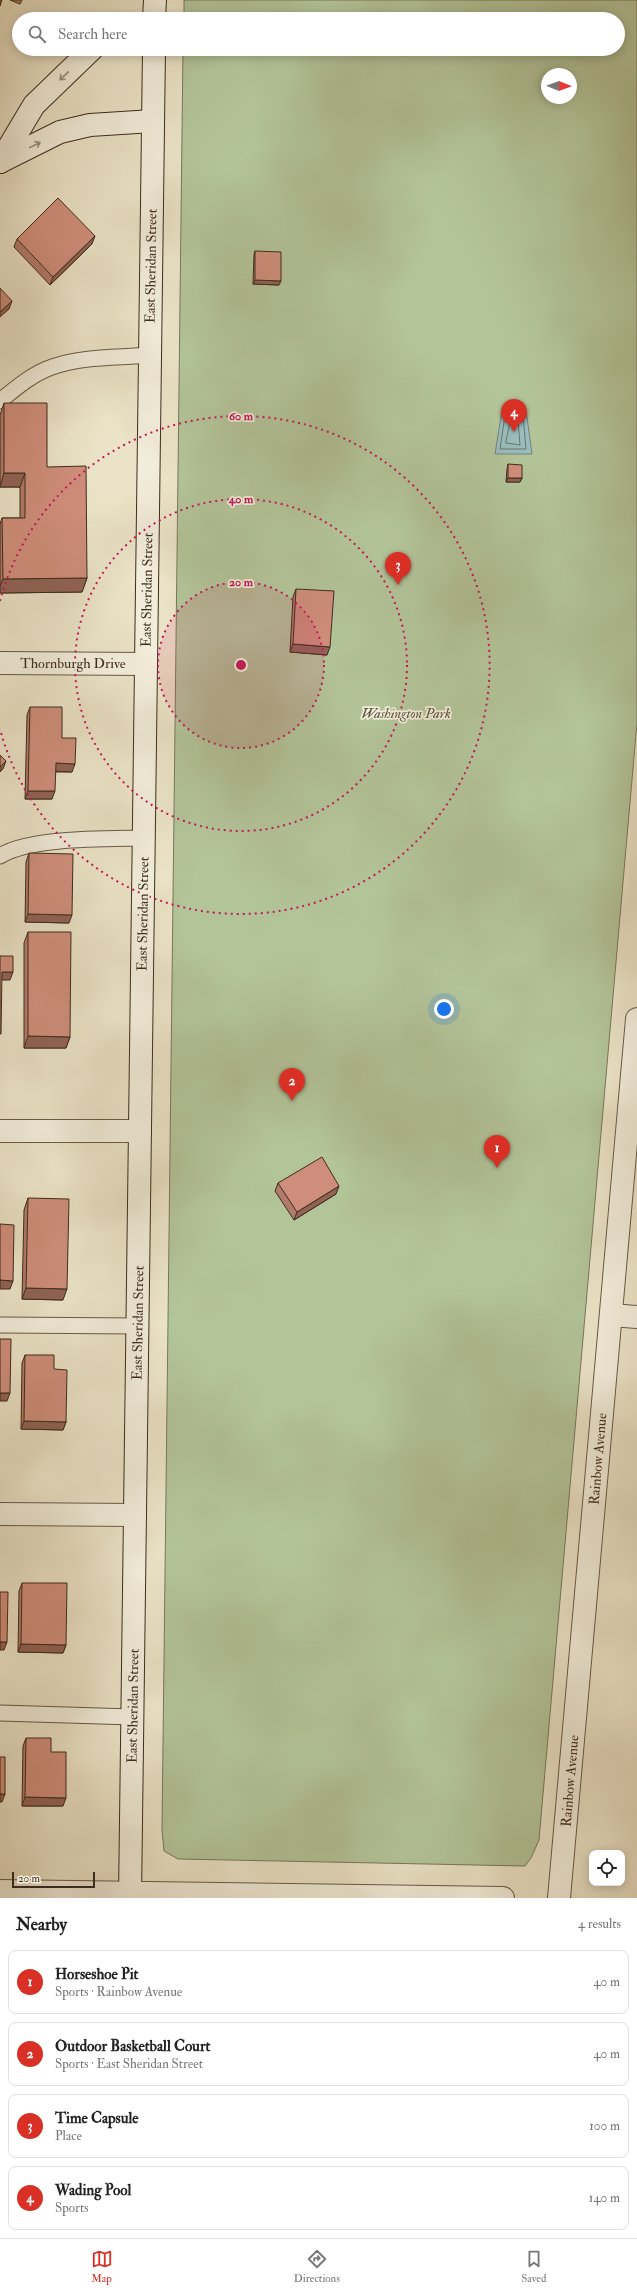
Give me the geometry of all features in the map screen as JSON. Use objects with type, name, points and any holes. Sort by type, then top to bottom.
[{"type":"street","points":[[85,56],[34,104],[0,162],[60,132],[90,125],[153,121]]},
{"type":"street","name":"East Sheridan Street","points":[[130,1896],[154,56]]},
{"type":"street","name":"Thornburgh Drive","points":[[0,663],[146,664]]},
{"type":"street","name":"Rainbow Avenue","points":[[559,1898],[637,1019]]},
{"type":"street","points":[[0,1131],[140,1130]]},
{"type":"street","points":[[611,1314],[637,1317]]},
{"type":"street","points":[[0,1514],[135,1515]]},
{"type":"street","points":[[0,1891],[130,1896],[503,1898]]},
{"type":"lane","points":[[0,401],[28,379],[52,367],[82,360],[150,355]]},
{"type":"lane","points":[[0,856],[28,847],[68,841],[144,838]]},
{"type":"lane","points":[[0,1325],[138,1326]]},
{"type":"lane","points":[[0,1713],[133,1717]]},
{"type":"green space","name":"Washington Park","points":[[184,0],[637,0],[637,723],[539,1840],[531,1858],[525,1866],[178,1859],[164,1851],[162,1830],[183,56],[625,56],[625,12],[184,12]]},
{"type":"water","points":[[502,410],[526,410],[532,454],[495,454]]},
{"type":"building","points":[[58,198],[95,236],[53,277],[17,239]]},
{"type":"building","points":[[255,251],[281,252],[281,281],[255,280]]},
{"type":"building","points":[[0,288],[12,301],[0,312]]},
{"type":"building","points":[[4,403],[47,403],[47,467],[86,466],[87,578],[3,579],[2,518],[25,518],[25,473],[4,473]]},
{"type":"building","points":[[508,464],[522,465],[522,478],[508,478]]},
{"type":"building","points":[[296,589],[334,591],[330,647],[293,644]]},
{"type":"building","points":[[30,707],[62,707],[62,738],[76,738],[75,764],[56,763],[55,791],[28,791]]},
{"type":"building","points":[[0,755],[6,761],[0,767]]},
{"type":"building","points":[[29,853],[73,854],[72,915],[28,914]]},
{"type":"building","points":[[28,932],[71,932],[70,1037],[28,1036]]},
{"type":"building","points":[[0,956],[13,956],[13,972],[2,972],[1,1034],[0,1034]]},
{"type":"building","points":[[322,1157],[339,1186],[297,1212],[278,1183]]},
{"type":"building","points":[[28,1198],[69,1199],[67,1289],[26,1288]]},
{"type":"building","points":[[0,1224],[14,1225],[13,1281],[0,1280]]},
{"type":"building","points":[[0,1339],[11,1339],[10,1393],[0,1393]]},
{"type":"building","points":[[25,1355],[54,1355],[54,1369],[67,1370],[66,1422],[24,1421]]},
{"type":"building","points":[[22,1583],[67,1583],[66,1645],[21,1644]]},
{"type":"building","points":[[0,1592],[8,1592],[7,1642],[0,1642]]},
{"type":"building","points":[[26,1738],[51,1738],[51,1752],[66,1752],[66,1798],[25,1797]]},
{"type":"building","points":[[0,1757],[5,1757],[5,1794],[0,1794]]},
{"type":"place","name":"Wading Pool","points":[[514,432]]},
{"type":"place","name":"Time Capsule","points":[[398,585]]},
{"type":"place","name":"Outdoor Basketball Court","points":[[292,1101]]},
{"type":"place","name":"Horseshoe Pit","points":[[497,1168]]}]
